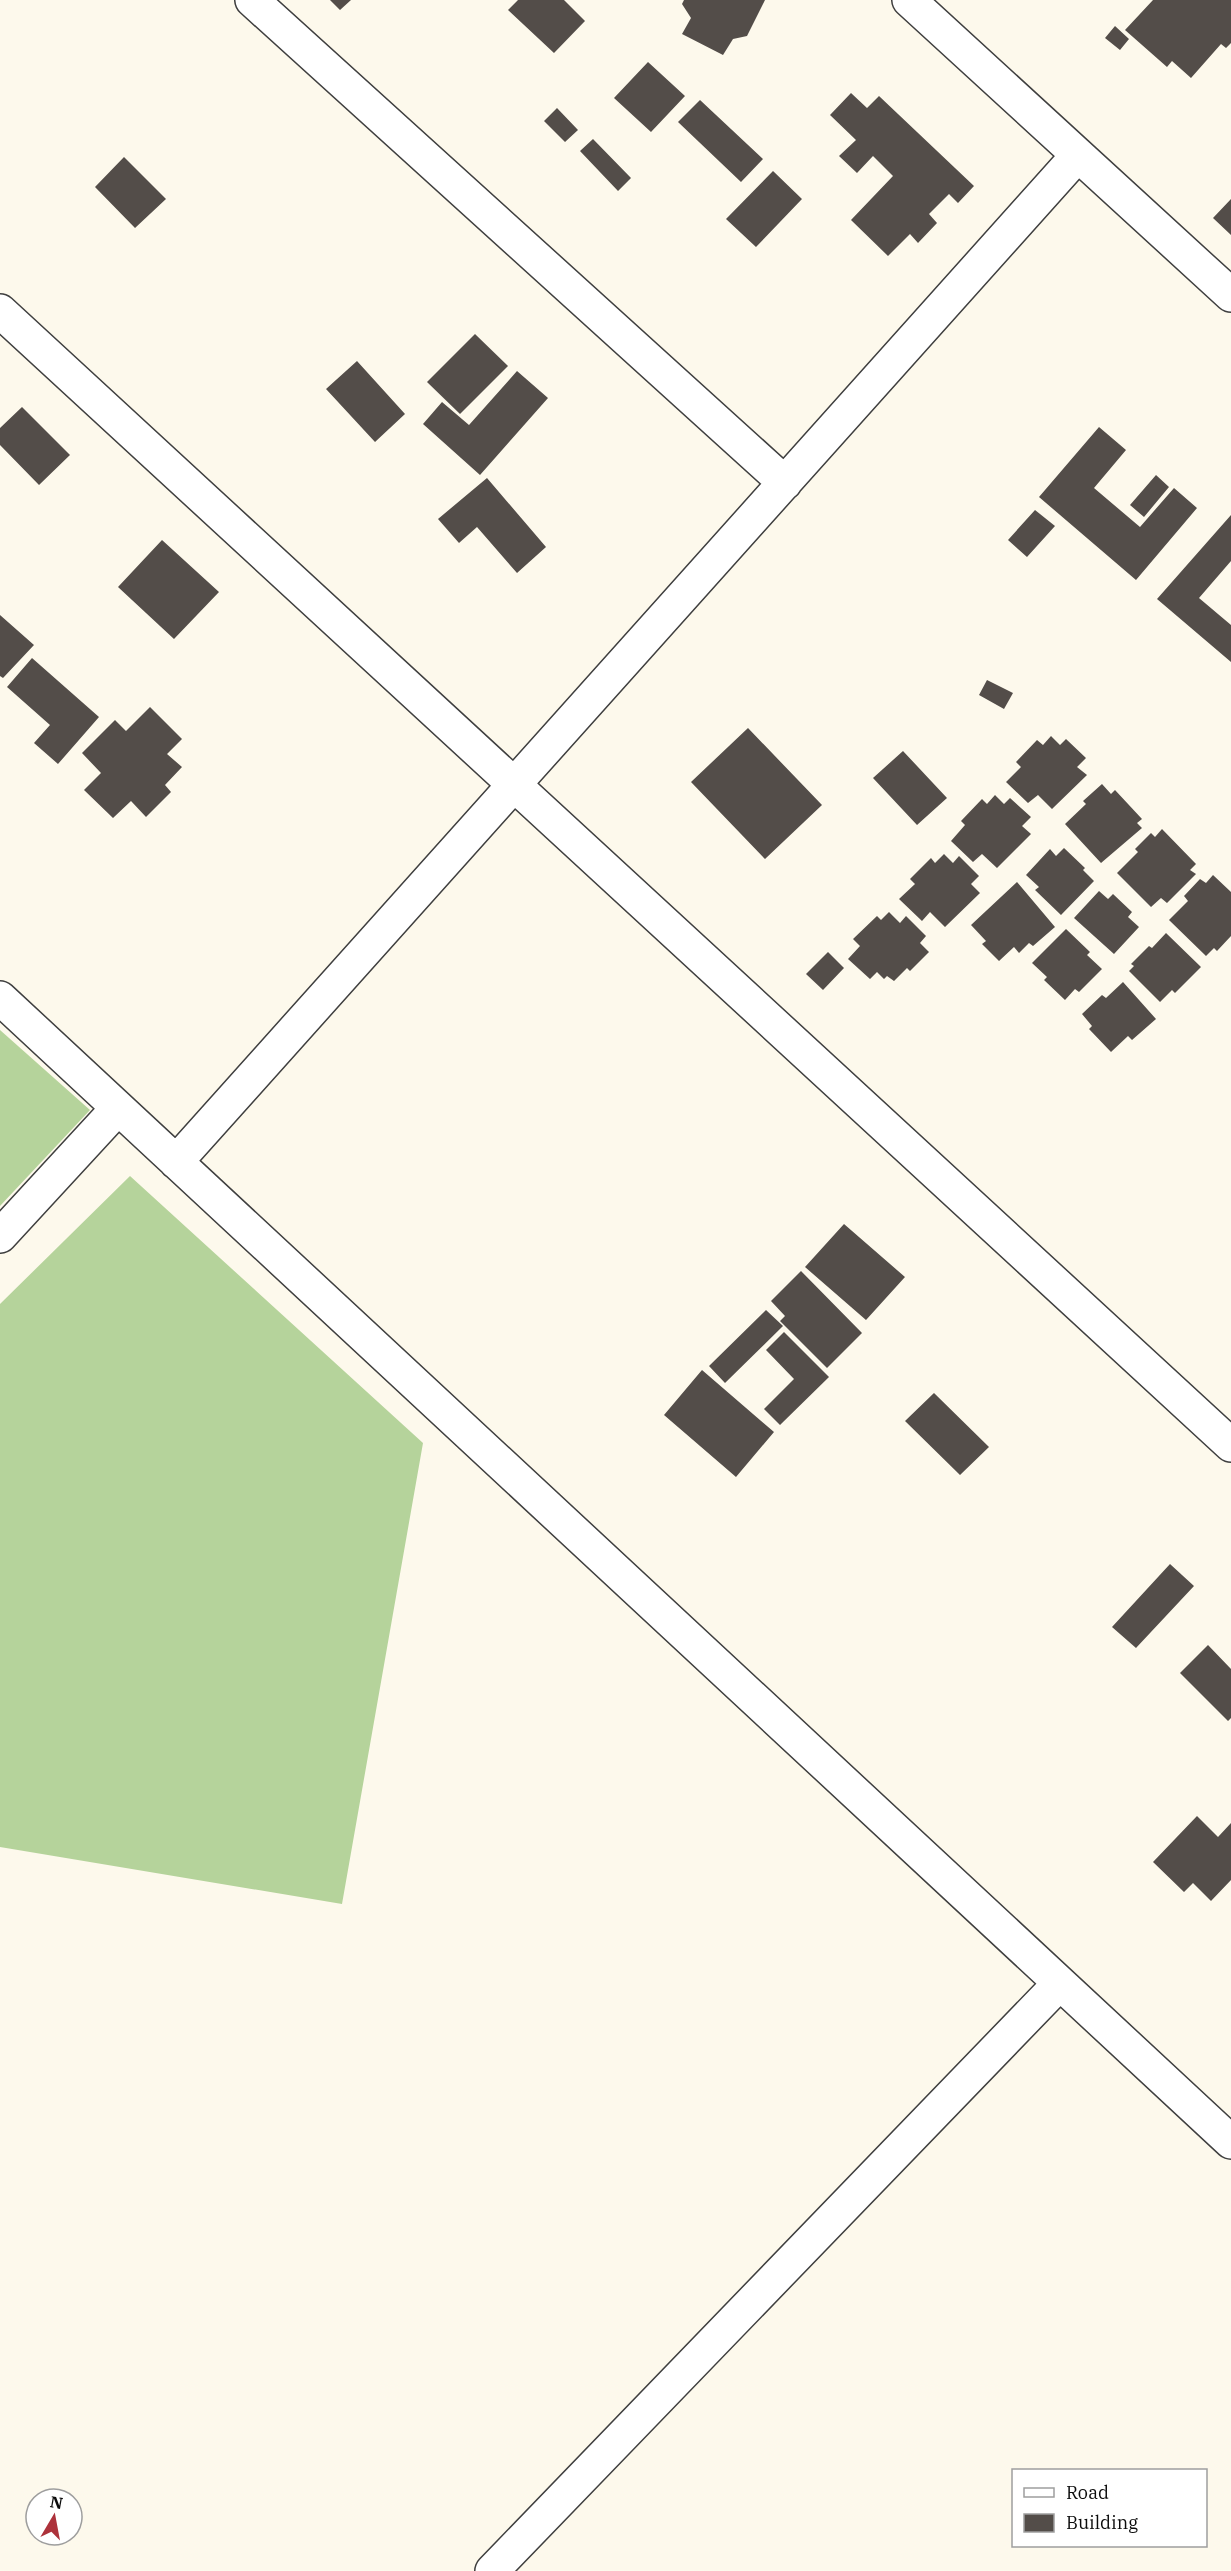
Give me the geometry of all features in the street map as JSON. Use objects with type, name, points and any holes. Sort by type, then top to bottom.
[{"type":"street","points":[[252,0],[785,483]]},
{"type":"street","points":[[909,0],[1231,295]]},
{"type":"street","points":[[176,1162],[1078,155]]},
{"type":"street","points":[[0,311],[1231,1445]]},
{"type":"street","points":[[0,998],[1231,2142]]},
{"type":"street","points":[[0,1236],[118,1108]]},
{"type":"street","points":[[492,2571],[1060,1983]]},
{"type":"green space","points":[[0,1030],[90,1110],[0,1206]]},
{"type":"green space","points":[[130,1176],[423,1443],[342,1904],[0,1847],[0,1304]]},
{"type":"building","points":[[330,0],[351,0],[340,10]]},
{"type":"building","points":[[518,0],[564,0],[585,21],[554,53],[508,10]]},
{"type":"building","points":[[684,0],[765,0],[747,36],[733,39],[723,55],[682,34],[691,18],[682,4]]},
{"type":"building","points":[[1153,0],[1231,0],[1231,43],[1226,48],[1221,44],[1191,78],[1172,61],[1167,67],[1125,30]]},
{"type":"building","points":[[1115,26],[1129,39],[1120,50],[1105,38]]},
{"type":"building","points":[[648,62],[685,96],[651,132],[614,98]]},
{"type":"building","points":[[851,93],[867,108],[879,96],[974,186],[958,203],[949,194],[929,214],[937,223],[918,243],[910,234],[888,256],[851,220],[893,176],[873,156],[857,173],[839,156],[856,140],[830,115]]},
{"type":"building","points":[[700,100],[763,159],[741,182],[678,122]]},
{"type":"building","points":[[557,108],[578,130],[565,142],[544,121]]},
{"type":"building","points":[[593,139],[631,178],[618,191],[580,151]]},
{"type":"building","points":[[124,157],[166,199],[135,228],[95,187]]},
{"type":"building","points":[[773,171],[802,199],[756,247],[726,219]]},
{"type":"building","points":[[1231,199],[1231,235],[1213,218]]},
{"type":"building","points":[[475,334],[508,366],[460,414],[427,382]]},
{"type":"building","points":[[357,361],[405,414],[375,442],[326,389]]},
{"type":"building","points":[[517,371],[548,398],[480,475],[423,424],[442,402],[469,425]]},
{"type":"building","points":[[22,407],[70,455],[39,485],[0,445],[0,428]]},
{"type":"building","points":[[1099,427],[1126,450],[1094,488],[1140,527],[1174,488],[1197,508],[1136,580],[1039,497]]},
{"type":"building","points":[[1156,475],[1169,487],[1144,517],[1130,505]]},
{"type":"building","points":[[487,478],[546,547],[517,573],[477,527],[459,543],[438,519]]},
{"type":"building","points":[[1035,510],[1055,526],[1027,557],[1008,540]]},
{"type":"building","points":[[1231,515],[1231,561],[1199,598],[1231,625],[1231,662],[1157,599]]},
{"type":"building","points":[[162,540],[219,592],[174,639],[118,587]]},
{"type":"building","points":[[0,615],[34,645],[3,678],[0,676]]},
{"type":"building","points":[[32,658],[99,717],[58,764],[34,743],[50,725],[7,687]]},
{"type":"building","points":[[987,680],[1013,693],[1004,709],[979,695]]},
{"type":"building","points":[[150,707],[182,739],[167,754],[182,767],[165,785],[171,792],[146,817],[131,801],[113,818],[84,790],[101,773],[82,753],[115,720],[126,731]]},
{"type":"building","points":[[748,728],[822,805],[765,859],[691,782]]},
{"type":"building","points":[[1051,736],[1060,745],[1066,739],[1086,758],[1077,767],[1087,775],[1052,809],[1038,795],[1028,803],[1006,782],[1021,767],[1016,762],[1037,740],[1043,745]]},
{"type":"building","points":[[903,751],[947,798],[917,825],[873,778]]},
{"type":"building","points":[[1102,784],[1111,794],[1115,790],[1142,819],[1137,823],[1142,828],[1101,863],[1065,824],[1086,804],[1083,801]]},
{"type":"building","points":[[995,795],[1004,804],[1010,798],[1031,817],[1022,826],[1031,834],[997,868],[982,854],[973,862],[951,841],[965,825],[961,821],[982,799],[987,804]]},
{"type":"building","points":[[1162,829],[1196,864],[1190,870],[1196,874],[1167,903],[1161,898],[1151,907],[1117,873],[1138,852],[1135,849],[1151,833],[1155,837]]},
{"type":"building","points":[[1064,848],[1085,868],[1083,870],[1094,881],[1061,915],[1035,890],[1039,887],[1026,875],[1050,849],[1056,856]]},
{"type":"building","points":[[944,854],[953,863],[959,856],[979,876],[971,884],[980,893],[945,927],[930,912],[922,921],[899,899],[915,884],[910,879],[931,858],[935,863]]},
{"type":"building","points":[[1213,875],[1231,892],[1231,936],[1217,951],[1214,948],[1206,956],[1169,920],[1188,901],[1184,896],[1200,879],[1206,883]]},
{"type":"building","points":[[1017,882],[1055,927],[1033,946],[1029,943],[1019,953],[1014,947],[999,961],[982,944],[986,941],[971,925]]},
{"type":"building","points":[[1099,891],[1108,899],[1113,894],[1132,912],[1128,917],[1139,927],[1114,954],[1074,918]]},
{"type":"building","points":[[889,912],[900,923],[906,916],[926,936],[920,943],[929,952],[910,971],[907,968],[894,981],[887,976],[884,979],[877,972],[870,979],[848,959],[860,946],[853,939],[877,916],[881,920]]},
{"type":"building","points":[[1066,929],[1090,952],[1087,955],[1102,969],[1079,992],[1075,989],[1065,1000],[1044,980],[1047,977],[1032,963]]},
{"type":"building","points":[[1166,933],[1201,967],[1175,993],[1172,990],[1160,1002],[1129,971],[1134,966],[1131,964],[1149,946],[1152,948]]},
{"type":"building","points":[[828,952],[844,968],[823,990],[806,974]]},
{"type":"building","points":[[1123,982],[1156,1019],[1132,1040],[1128,1036],[1111,1052],[1089,1029],[1092,1026],[1082,1014],[1102,995],[1106,998]]},
{"type":"building","points":[[844,1224],[905,1277],[866,1320],[805,1267]]},
{"type":"building","points":[[801,1271],[862,1333],[827,1368],[780,1321],[785,1316],[771,1301]]},
{"type":"building","points":[[766,1310],[783,1326],[725,1383],[709,1366]]},
{"type":"building","points":[[784,1332],[829,1377],[780,1425],[764,1409],[794,1379],[766,1350]]},
{"type":"building","points":[[702,1370],[774,1432],[736,1477],[664,1415]]},
{"type":"building","points":[[934,1393],[989,1447],[960,1475],[905,1421]]},
{"type":"building","points":[[1170,1564],[1194,1586],[1136,1648],[1112,1627]]},
{"type":"building","points":[[1208,1645],[1231,1669],[1231,1718],[1228,1721],[1180,1673]]},
{"type":"building","points":[[1197,1816],[1218,1837],[1231,1823],[1231,1880],[1211,1901],[1193,1883],[1184,1892],[1153,1862]]}]
